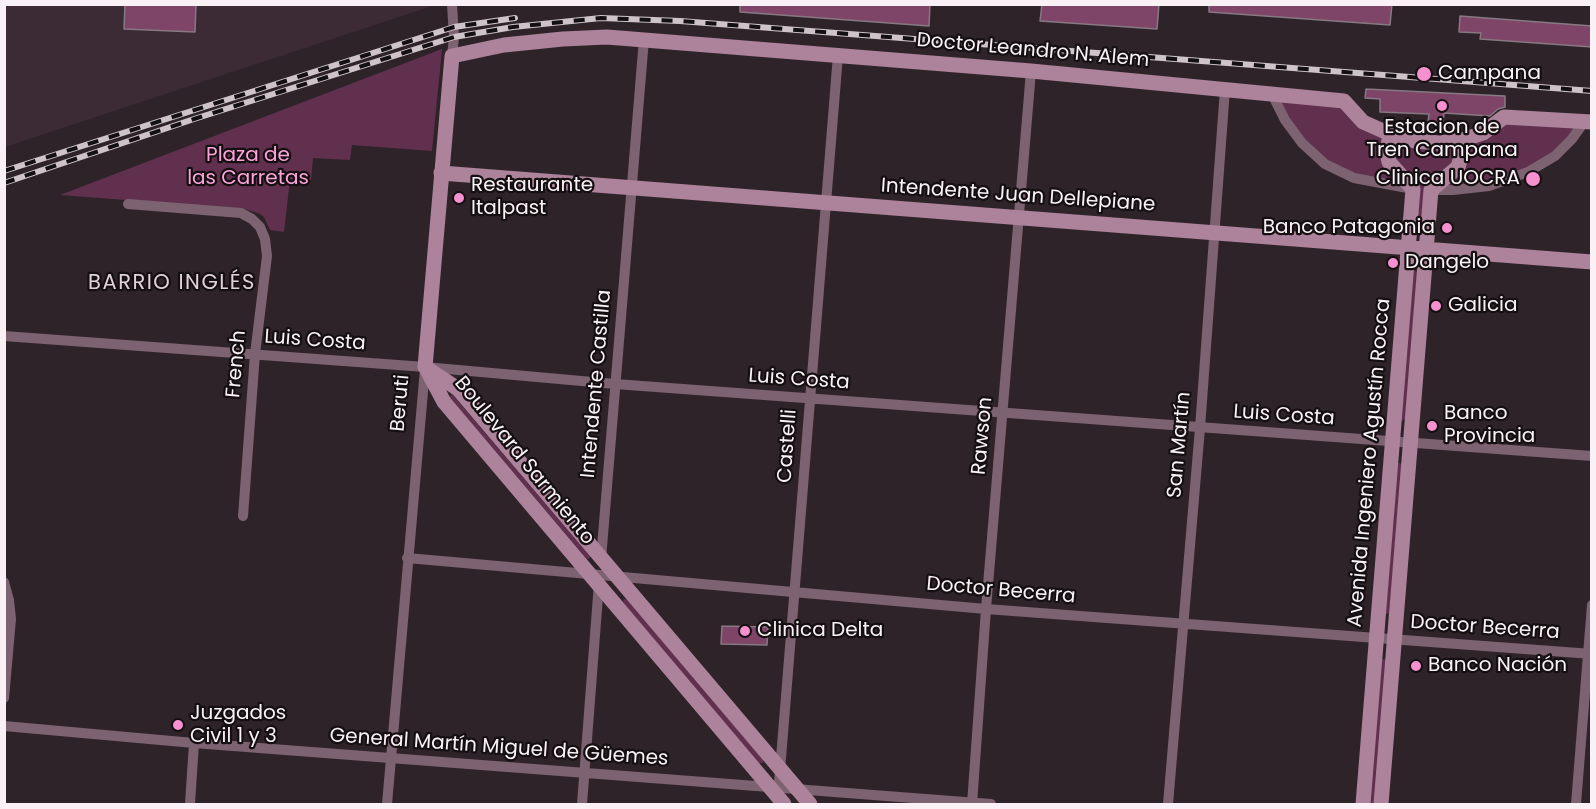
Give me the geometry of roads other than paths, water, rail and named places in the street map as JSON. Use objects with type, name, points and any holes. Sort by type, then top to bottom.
[{"type":"street","name":"Beruti","points":[[387,804],[454,37],[452,4]]},
{"type":"street","name":"Doctor Leandro N. Alem","points":[[452,56],[504,45],[607,37],[1031,71],[1344,100],[1363,122],[1390,134],[1415,141],[1439,143],[1462,140],[1483,133],[1504,117],[1588,122]]},
{"type":"street","name":"Intendente Castilla","points":[[582,804],[596,578],[601,558],[644,39]]},
{"type":"street","name":"Castelli","points":[[778,796],[838,55]]},
{"type":"street","name":"Rawson","points":[[972,804],[1031,71]]},
{"type":"street","name":"San Martín","points":[[1168,804],[1200,428],[1224,89]]},
{"type":"street","points":[[1272,94],[1302,143],[1325,164],[1354,178],[1413,189]]},
{"type":"street","points":[[1431,190],[1489,186],[1528,172],[1555,156],[1588,122]]},
{"type":"street","points":[[1390,134],[1387,152],[1389,162],[1413,189]]},
{"type":"street","points":[[1431,190],[1458,167],[1462,140]]},
{"type":"street","name":"Intendente Juan Dellepiane","points":[[441,173],[1592,262]]},
{"type":"street","name":"Avenida Ingeniero Agustín Rocca","points":[[1363,804],[1413,189]]},
{"type":"street","name":"Avenida Ingeniero Agustín Rocca","points":[[1381,804],[1431,190]]},
{"type":"street","name":"French","points":[[128,204],[241,213],[260,227],[265,239],[267,255],[255,354],[243,516]]},
{"type":"street","name":"Luis Costa","points":[[4,336],[1392,443],[1592,456]]},
{"type":"street","name":"Boulevard Sarmiento","points":[[425,367],[459,389],[810,804]]},
{"type":"street","name":"Boulevard Sarmiento","points":[[425,367],[444,402],[596,578],[778,796]]},
{"type":"street","name":"Doctor Becerra","points":[[407,558],[596,578],[617,577],[986,609],[1590,654]]},
{"type":"street","points":[[4,582],[11,619],[4,698]]},
{"type":"street","points":[[1576,804],[1590,654],[1592,605]]},
{"type":"street","name":"General Martín Miguel de Güemes","points":[[4,726],[584,773],[778,796],[797,789],[991,804]]},
{"type":"street","points":[[190,804],[194,743]]},
{"type":"railway","points":[[4,171],[454,27],[515,18]]},
{"type":"railway","points":[[4,183],[194,119],[454,37],[513,27],[601,18],[680,21],[1592,91]]},
{"type":"place","name":"Campana","points":[[1424,74]]},
{"type":"place","name":"Estacion de Tren Campana","points":[[1442,106]]},
{"type":"place","name":"Clinica UOCRA","points":[[1533,179]]},
{"type":"place","name":"Restaurante Italpast","points":[[459,198]]},
{"type":"place","name":"Banco Patagonia","points":[[1447,228]]},
{"type":"place","name":"Dangelo","points":[[1393,263]]},
{"type":"place","name":"Galicia","points":[[1436,306]]},
{"type":"place","name":"Banco Provincia","points":[[1432,426]]},
{"type":"place","name":"Clinica Delta","points":[[745,631]]},
{"type":"place","name":"Banco Nación","points":[[1416,666]]},
{"type":"place","name":"Juzgados Civil 1 y 3","points":[[178,725]]},
{"type":"district","name":"BARRIO INGLÉS","points":[[172,284]]},
{"type":"park label","name":"Plaza de las Carretas","points":[[248,168]]}]
